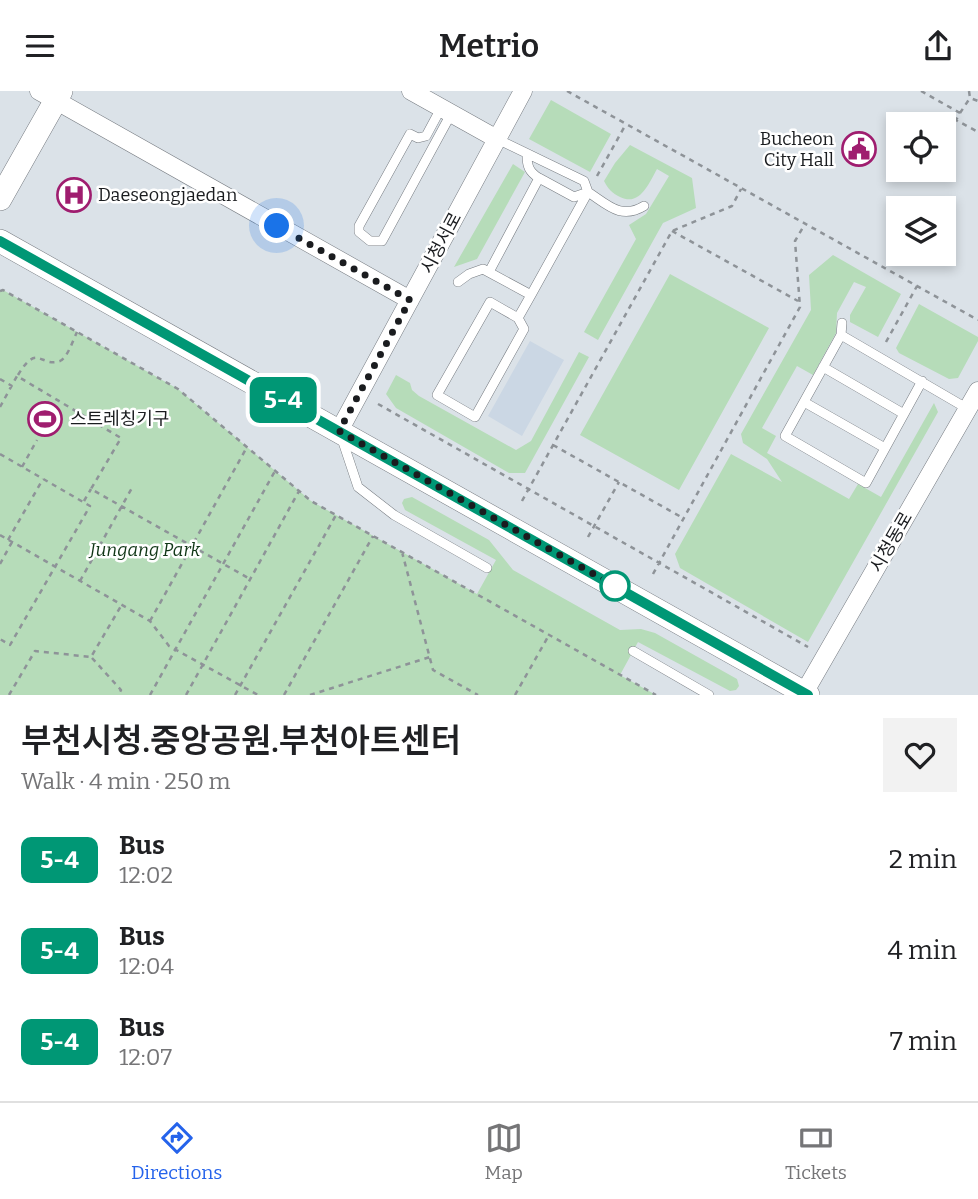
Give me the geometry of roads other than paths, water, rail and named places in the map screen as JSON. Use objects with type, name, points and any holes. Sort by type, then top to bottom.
[{"type":"street","points":[[411,91],[497,139]]},
{"type":"street","name":"시청서로","points":[[339,431],[523,91]]},
{"type":"street","points":[[0,199],[52,94],[410,300]]},
{"type":"street","points":[[0,241],[806,694]]},
{"type":"street","name":"시청동로","points":[[806,694],[973,411],[978,391]]},
{"type":"lane","points":[[446,111],[382,241],[370,241],[359,232],[359,226],[410,134],[418,138],[426,136],[446,111]]},
{"type":"lane","points":[[497,139],[584,181],[587,193],[518,318]]},
{"type":"lane","points":[[527,155],[527,165],[532,174],[574,197],[587,193],[622,213],[630,213],[644,206]]},
{"type":"lane","points":[[489,272],[539,178]]},
{"type":"lane","points":[[458,282],[484,269],[531,295]]},
{"type":"lane","points":[[490,302],[518,318],[524,328],[475,417],[437,395],[490,302]]},
{"type":"lane","points":[[842,323],[841,335],[785,436],[866,483],[922,381]]},
{"type":"lane","points":[[841,335],[973,411]]},
{"type":"lane","points":[[823,367],[904,414]]},
{"type":"lane","points":[[804,402],[885,448]]},
{"type":"lane","points":[[339,431],[359,487],[394,515],[487,568]]},
{"type":"lane","points":[[634,651],[709,695]]},
{"type":"place","name":"Bucheon City Hall","points":[[859,149]]},
{"type":"place","name":"Daeseongjaedan","points":[[74,195]]},
{"type":"place","name":"스트레칭기구","points":[[45,419]]},
{"type":"park label","name":"Jungang Park","points":[[145,550]]}]
